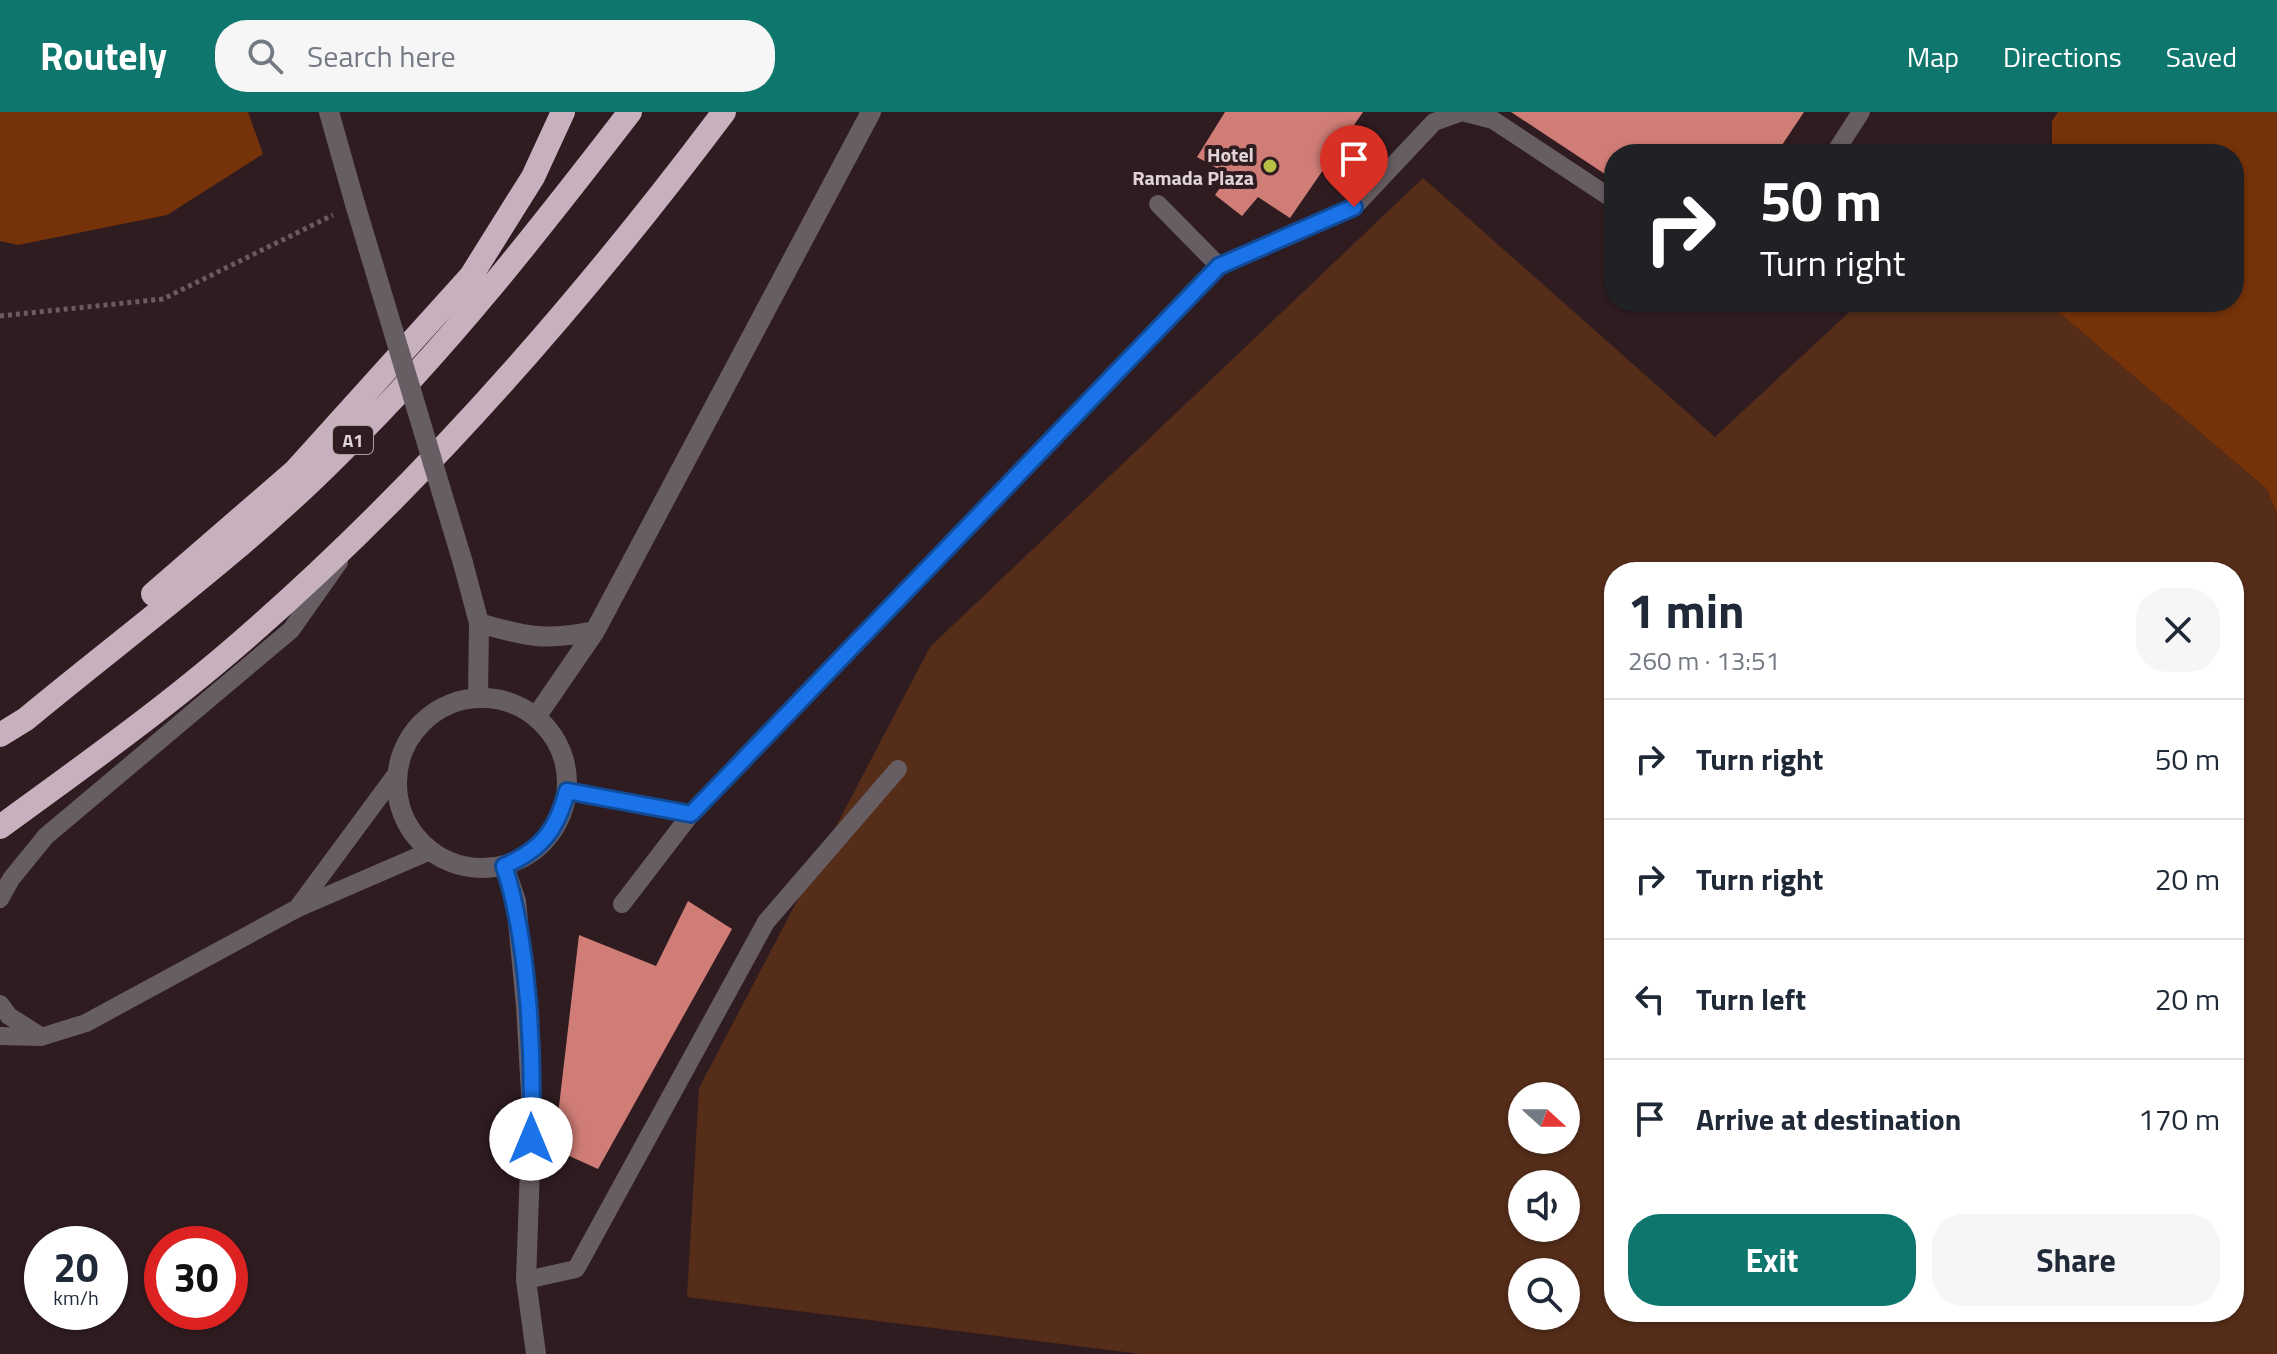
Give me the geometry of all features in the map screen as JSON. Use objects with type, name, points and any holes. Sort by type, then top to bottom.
[{"type":"highway","points":[[26,719],[87,652],[295,471],[471,276],[533,177],[563,112]]},
{"type":"highway","name":"A1","points":[[0,735],[26,719],[248,538],[340,454],[500,281],[630,112]]},
{"type":"highway","points":[[0,827],[240,644],[366,525],[575,301],[724,112]]},
{"type":"street","points":[[329,112],[479,623],[478,698]]},
{"type":"street","points":[[536,717],[595,631],[871,112]]},
{"type":"street","points":[[479,623],[521,635],[555,639],[595,631]]},
{"type":"street","points":[[478,698],[499,699],[536,717],[561,750],[567,791],[561,816],[548,838],[528,855],[504,866],[479,869],[453,864],[430,851],[410,830],[404,816],[399,802],[397,773],[406,745],[424,721],[449,704],[478,698]]},
{"type":"street","points":[[504,866],[516,901],[532,1111],[526,1280],[536,1354]]},
{"type":"lane","points":[[622,904],[691,814],[1219,266],[1354,207],[1434,122],[1462,112],[1493,120],[1604,193]]},
{"type":"lane","points":[[1840,144],[1861,112]]},
{"type":"lane","points":[[1158,204],[1219,266]]},
{"type":"lane","points":[[0,899],[11,879],[46,836],[291,630],[366,525]]},
{"type":"lane","points":[[526,1280],[576,1269],[766,922],[898,769]]},
{"type":"lane","points":[[296,909],[397,773]]},
{"type":"lane","points":[[567,791],[691,814]]},
{"type":"lane","points":[[0,1036],[41,1037],[86,1023],[296,909],[430,851]]},
{"type":"lane","points":[[0,1004],[9,1016],[41,1037]]},
{"type":"path","points":[[0,316],[163,299],[355,204]]},
{"type":"shaded area","points":[[0,112],[248,112],[263,154],[167,215],[18,245],[0,241]]},
{"type":"shaded area","points":[[2058,112],[2277,112],[2277,514],[2267,489],[2058,312],[2244,312],[2244,144],[2052,144],[2052,121]]},
{"type":"shaded area","points":[[1423,178],[1715,437],[1849,312],[2058,312],[2267,489],[2277,514],[2277,1354],[1141,1354],[687,1297],[699,1088],[930,647]]},
{"type":"building","name":"Hotel Ramada Plaza","points":[[1225,112],[1363,112],[1290,218],[1258,197],[1242,216],[1215,195],[1229,175],[1197,157]]},
{"type":"building","points":[[1511,112],[1804,112],[1783,144],[1604,144],[1604,173]]},
{"type":"building","points":[[688,901],[732,929],[598,1169],[554,1149],[579,935],[656,966]]},
{"type":"place","name":"Hotel Ramada Plaza","points":[[1270,166]]},
{"type":"route","points":[[531,1139],[526,1005],[516,901],[504,866],[528,855],[548,838],[561,816],[567,791],[691,814],[1219,266],[1354,207]]}]
